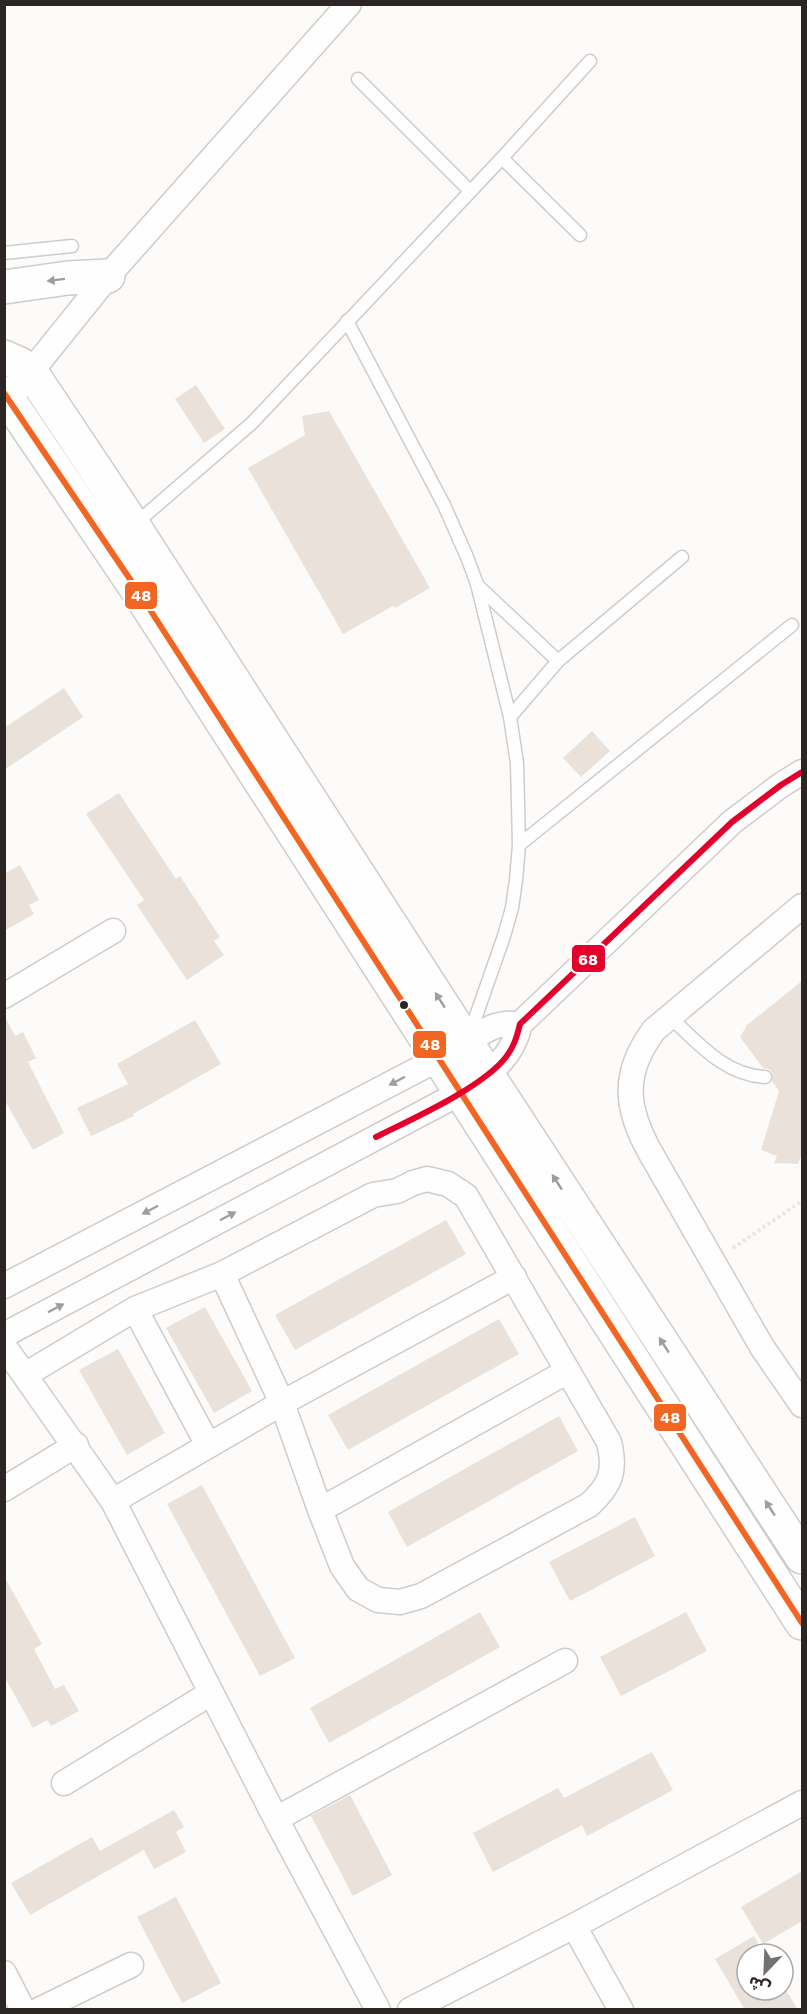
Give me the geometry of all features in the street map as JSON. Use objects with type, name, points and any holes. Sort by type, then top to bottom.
[{"type":"main road","points":[[4,287],[68,278],[108,276]]},
{"type":"main road","points":[[18,365],[133,525],[802,1557]]},
{"type":"main road","points":[[7,396],[144,601],[802,1623]]},
{"type":"street","points":[[7,396],[18,365],[108,276],[349,4]]},
{"type":"street","points":[[4,1335],[460,1093],[487,1074],[512,1049],[520,1024],[732,822],[755,802],[802,772]]},
{"type":"street","points":[[802,906],[654,1030],[641,1048],[632,1074],[631,1101],[637,1128],[762,1347],[802,1405]]},
{"type":"street","points":[[4,996],[113,931]]},
{"type":"street","points":[[4,1286],[438,1059],[467,1043],[483,1030],[495,1025],[520,1024]]},
{"type":"street","points":[[25,1375],[135,1309],[222,1274],[373,1195],[397,1191],[427,1179],[448,1184],[466,1196],[609,1442],[613,1460],[611,1478],[602,1493],[589,1505],[421,1596],[400,1602],[378,1600],[358,1589],[342,1566],[282,1403],[222,1274]]},
{"type":"street","points":[[113,1501],[282,1403],[514,1277]]},
{"type":"street","points":[[135,1309],[208,1445]]},
{"type":"street","points":[[4,1346],[76,1445],[113,1501],[276,1819],[378,2010]]},
{"type":"street","points":[[320,1510],[568,1371]]},
{"type":"street","points":[[4,1490],[76,1445]]},
{"type":"street","points":[[276,1819],[565,1661]]},
{"type":"street","points":[[63,1783],[211,1693]]},
{"type":"street","points":[[410,2010],[574,1926],[802,1803]]},
{"type":"street","points":[[574,1926],[621,2010]]},
{"type":"street","points":[[39,2010],[131,1965]]},
{"type":"street","points":[[4,1974],[23,2010]]},
{"type":"lane","points":[[133,525],[252,423],[502,158],[590,61]]},
{"type":"lane","points":[[358,79],[470,191]]},
{"type":"lane","points":[[502,158],[580,235]]},
{"type":"lane","points":[[4,254],[72,246]]},
{"type":"lane","points":[[347,321],[444,505],[468,557],[477,584],[510,717],[517,763],[519,845],[512,908],[467,1043]]},
{"type":"lane","points":[[510,717],[558,661],[682,557]]},
{"type":"lane","points":[[477,584],[558,661]]},
{"type":"lane","points":[[519,845],[792,625]]},
{"type":"lane","points":[[669,1016],[723,1065],[739,1072],[765,1077]]},
{"type":"path","points":[[713,1262],[802,1201]]},
{"type":"building","points":[[196,385],[225,429],[204,443],[175,399]]},
{"type":"building","points":[[329,411],[430,588],[343,634],[248,468],[305,435],[302,416]]},
{"type":"building","points":[[64,688],[83,717],[4,770],[4,728]]},
{"type":"building","points":[[592,731],[610,751],[581,777],[563,758]]},
{"type":"building","points":[[119,793],[176,879],[180,876],[220,937],[214,941],[224,955],[187,980],[137,905],[144,900],[86,814]]},
{"type":"building","points":[[20,865],[39,900],[29,905],[34,914],[4,931],[4,874]]},
{"type":"building","points":[[802,981],[802,1154],[798,1164],[774,1163],[777,1156],[761,1150],[779,1091],[772,1081],[770,1070],[763,1068],[740,1037],[747,1025]]},
{"type":"building","points":[[4,1015],[15,1036],[23,1032],[36,1058],[28,1062],[64,1133],[33,1150],[4,1099]]},
{"type":"building","points":[[195,1020],[221,1064],[133,1114],[134,1116],[91,1136],[77,1108],[128,1084],[117,1064]]},
{"type":"building","points":[[446,1220],[466,1254],[295,1350],[275,1315]]},
{"type":"building","points":[[205,1307],[252,1391],[214,1413],[166,1328]]},
{"type":"building","points":[[499,1319],[519,1354],[348,1450],[328,1415]]},
{"type":"building","points":[[118,1349],[165,1433],[127,1455],[79,1370]]},
{"type":"building","points":[[559,1416],[578,1451],[407,1547],[388,1512]]},
{"type":"building","points":[[202,1485],[295,1658],[260,1676],[167,1504]]},
{"type":"building","points":[[635,1517],[655,1556],[570,1601],[549,1562]]},
{"type":"building","points":[[4,1576],[42,1644],[34,1649],[55,1689],[64,1685],[79,1711],[51,1726],[47,1720],[33,1728],[4,1676]]},
{"type":"building","points":[[480,1612],[500,1647],[329,1743],[310,1708]]},
{"type":"building","points":[[686,1612],[707,1651],[621,1696],[600,1657]]},
{"type":"building","points":[[652,1752],[673,1790],[587,1836],[582,1825],[493,1872],[473,1833],[558,1788],[564,1798]]},
{"type":"building","points":[[350,1795],[392,1875],[353,1896],[311,1816]]},
{"type":"building","points":[[174,1810],[184,1827],[176,1832],[186,1852],[154,1869],[144,1850],[30,1915],[11,1883],[92,1837],[100,1851]]},
{"type":"building","points":[[802,1871],[802,1921],[766,1942],[762,1942],[741,1907]]},
{"type":"building","points":[[176,1897],[221,1983],[182,2003],[137,1917]]},
{"type":"building","points":[[754,1936],[757,1942],[744,1942]]},
{"type":"building","points":[[735,1947],[735,1993],[715,1959]]},
{"type":"building","points":[[740,2002],[793,2002],[798,2010],[745,2010]]},
{"type":"transit line","name":"48","points":[[4,393],[138,591],[802,1623]]},
{"type":"transit line","name":"68","points":[[376,1137],[446,1102],[495,1069],[511,1049],[520,1024],[732,822],[802,772]]}]
